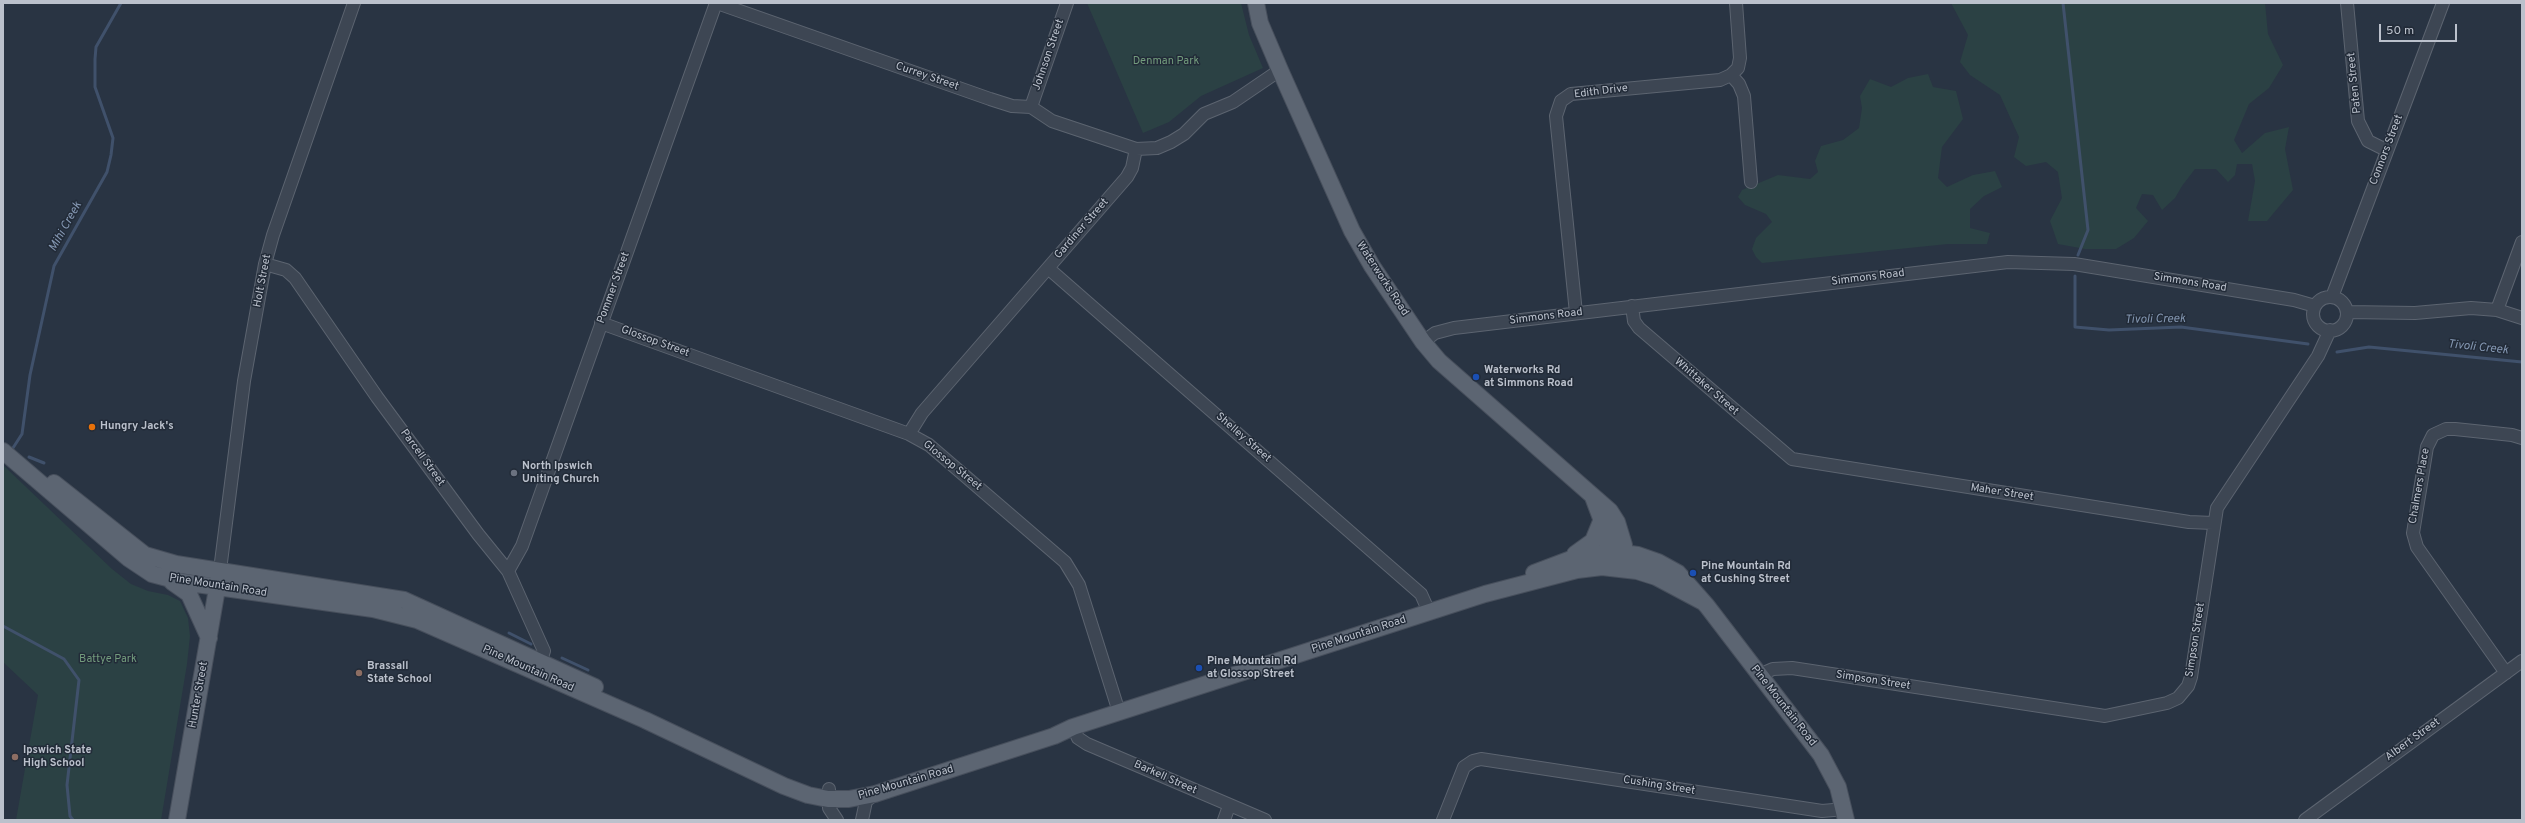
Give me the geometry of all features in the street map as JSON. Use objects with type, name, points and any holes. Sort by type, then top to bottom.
[{"type":"main road","name":"Waterworks Road","points":[[1256,3],[1260,23],[1352,231],[1423,342],[1439,361],[1614,516],[1622,538],[1617,553]]},
{"type":"main road","name":"Pine Mountain Road","points":[[3,443],[11,455],[136,564],[162,578],[395,614],[417,620],[539,667]]},
{"type":"main road","name":"Pine Mountain Road","points":[[11,455],[146,555],[176,564],[404,600],[539,667],[787,778],[829,794],[864,802],[1054,736],[1073,726],[1485,594],[1577,570],[1616,567],[1656,577],[1703,602]]},
{"type":"main road","name":"Waterworks Road","points":[[1592,496],[1617,553]]},
{"type":"main road","points":[[1563,561],[1593,541],[1602,519]]},
{"type":"main road","name":"Pine Mountain Road","points":[[1485,594],[1563,561],[1586,555],[1617,553],[1658,562],[1674,571],[1683,577],[1703,602],[1821,755],[1838,787],[1846,815]]},
{"type":"main road","points":[[1616,567],[1617,553]]},
{"type":"main road","name":"Hunter Street","points":[[177,820],[220,570]]},
{"type":"main road","points":[[162,578],[182,587],[189,594],[209,638]]},
{"type":"street","name":"Holt Street","points":[[220,570],[244,380],[265,264],[273,234],[354,3]]},
{"type":"street","name":"Currey Street","points":[[716,3],[996,101],[1012,106],[1031,107],[1052,121],[1136,149]]},
{"type":"street","name":"Pommer Street","points":[[508,570],[522,546],[716,3]]},
{"type":"street","name":"Johnson Street","points":[[1031,107],[1067,3]]},
{"type":"street","points":[[1736,3],[1740,58],[1738,68],[1732,75],[1739,84],[1744,96],[1751,182]]},
{"type":"street","name":"Paten Street","points":[[2347,3],[2358,121],[2368,141],[2386,150]]},
{"type":"street","name":"Connors Street","points":[[2332,297],[2386,150],[2443,3]]},
{"type":"street","points":[[1136,149],[1157,148],[1171,142],[1184,134],[1204,114],[1233,102],[1280,70]]},
{"type":"street","name":"Edith Drive","points":[[1576,314],[1556,116],[1561,101],[1571,94],[1720,80],[1732,75]]},
{"type":"street","name":"Gardiner Street","points":[[909,434],[922,412],[1128,177],[1132,168],[1136,149]]},
{"type":"street","points":[[2497,310],[2522,242]]},
{"type":"street","name":"Simmons Road","points":[[1423,342],[1434,333],[1446,330],[1974,265],[2031,261],[2074,264],[2294,300],[2315,306]]},
{"type":"street","name":"Parcell Street","points":[[265,264],[286,270],[295,278],[377,397],[478,534],[508,570],[544,651],[539,667]]},
{"type":"street","name":"Shelley Street","points":[[1048,268],[1422,594],[1430,612]]},
{"type":"street","points":[[2332,297],[2342,302],[2347,312],[2345,323],[2328,336],[2316,322],[2314,317],[2315,306],[2322,299],[2332,297]]},
{"type":"street","name":"Whittaker Street","points":[[1632,306],[1634,321],[1639,328],[1792,459]]},
{"type":"street","points":[[2347,312],[2415,314],[2471,308],[2497,310],[2522,318]]},
{"type":"street","name":"Glossop Street","points":[[601,323],[909,434],[929,445],[1065,562],[1079,586],[1119,712]]},
{"type":"street","name":"Simpson Street","points":[[1759,675],[1773,669],[1792,668],[2105,716],[2167,703],[2184,693],[2191,677],[2213,523],[2217,508],[2318,356],[2328,336]]},
{"type":"street","name":"Chalmers Place","points":[[2506,672],[2417,547],[2413,533],[2427,447],[2433,435],[2446,429],[2455,429],[2512,434],[2522,438]]},
{"type":"street","name":"Maher Street","points":[[1792,459],[2189,522],[2213,523]]},
{"type":"street","name":"Albert Street","points":[[2305,820],[2522,661]]},
{"type":"street","name":"Barkell Street","points":[[1073,726],[1078,738],[1087,744],[1229,806],[1265,820]]},
{"type":"street","name":"Cushing Street","points":[[1443,820],[1463,770],[1473,761],[1484,759],[1846,815]]},
{"type":"street","points":[[829,794],[831,813],[836,820]]},
{"type":"street","points":[[1224,820],[1229,806]]},
{"type":"green space","name":"Denman Park","points":[[1087,3],[1241,3],[1249,35],[1263,68],[1201,96],[1169,122],[1143,133]]},
{"type":"green space","points":[[1951,3],[2265,3],[2268,34],[2283,65],[2269,88],[2249,104],[2234,140],[2242,153],[2265,133],[2289,127],[2285,149],[2293,190],[2267,221],[2248,221],[2255,181],[2252,164],[2237,164],[2235,175],[2228,182],[2216,169],[2195,169],[2175,198],[2162,210],[2153,195],[2142,194],[2136,208],[2148,221],[2134,238],[2116,249],[2085,249],[2058,244],[2050,221],[2062,198],[2058,172],[2046,162],[2026,166],[2014,157],[2019,137],[2000,95],[1970,75],[1960,62],[1968,35]]},
{"type":"green space","points":[[1928,74],[1933,87],[1956,91],[1963,119],[1942,147],[1938,178],[1947,187],[1973,175],[1995,171],[2002,187],[1984,196],[1970,209],[1970,228],[1990,233],[1987,244],[1948,244],[1762,263],[1756,257],[1752,249],[1756,238],[1772,222],[1766,214],[1745,205],[1738,197],[1742,190],[1778,175],[1810,179],[1818,172],[1815,161],[1821,146],[1843,140],[1859,128],[1862,108],[1860,96],[1870,79],[1891,87],[1908,78]]},
{"type":"green space","name":"Battye Park","points":[[3,465],[112,569],[131,584],[148,591],[168,595],[180,601],[188,618],[190,636],[187,664],[161,820],[16,820],[38,695],[3,662]]},
{"type":"waterway","name":"Mihi Creek","points":[[11,451],[22,434],[30,375],[54,266],[107,172],[113,138],[95,87],[95,59],[96,47],[121,3]]},
{"type":"waterway","name":"Tivoli Creek","points":[[2063,3],[2088,230],[2078,255]]},
{"type":"waterway","name":"Tivoli Creek","points":[[2075,276],[2075,327],[2109,330],[2181,327],[2308,344]]},
{"type":"waterway","name":"Tivoli Creek","points":[[2337,352],[2369,347],[2522,362]]},
{"type":"waterway","points":[[29,457],[44,463]]},
{"type":"waterway","name":"Mihi Creek","points":[[3,626],[64,659],[79,680],[67,785],[70,816],[73,820]]},
{"type":"waterway","points":[[509,633],[531,644]]},
{"type":"waterway","points":[[562,658],[588,670]]},
{"type":"place","name":"Waterworks Rd at Simmons Road","points":[[1476,377]]},
{"type":"place","name":"Hungry Jack's","points":[[92,427]]},
{"type":"place","name":"North Ipswich Uniting Church","points":[[514,473]]},
{"type":"place","name":"Pine Mountain Rd at Cushing Street","points":[[1693,573]]},
{"type":"place","name":"Pine Mountain Rd at Glossop Street","points":[[1199,668]]},
{"type":"place","name":"Brassall State School","points":[[359,673]]},
{"type":"place","name":"Ipswich State High School","points":[[15,757]]}]
